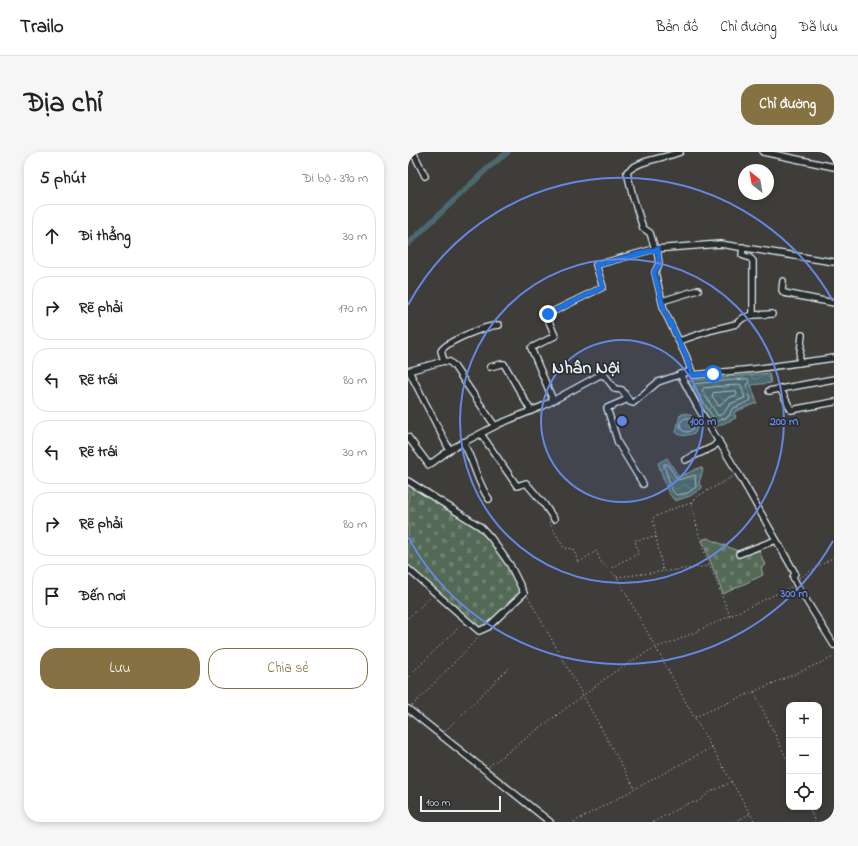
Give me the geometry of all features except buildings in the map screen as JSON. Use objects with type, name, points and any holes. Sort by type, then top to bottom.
[{"type":"street","points":[[413,152],[425,176]]},
{"type":"street","points":[[680,152],[660,159],[636,164],[628,172],[631,191],[643,228],[651,235],[656,249],[659,264],[654,272],[667,318],[680,341],[694,376],[834,358]]},
{"type":"street","points":[[763,152],[834,167]]},
{"type":"street","points":[[553,400],[531,348],[555,336],[548,319],[548,314],[603,287],[596,265],[656,249],[720,244],[743,246],[834,262]]},
{"type":"street","points":[[743,246],[742,255],[750,258],[752,261],[753,315]]},
{"type":"street","points":[[783,282],[782,290],[784,293],[834,303]]},
{"type":"street","points":[[662,301],[698,290]]},
{"type":"street","points":[[680,341],[712,330],[736,324],[743,318],[753,315],[772,314]]},
{"type":"street","points":[[444,361],[441,352],[446,346],[478,330],[499,325]]},
{"type":"street","points":[[800,363],[802,335]]},
{"type":"street","points":[[449,449],[408,371],[444,361],[450,362],[495,426]]},
{"type":"street","points":[[490,367],[504,364],[531,411]]},
{"type":"street","points":[[408,437],[429,465],[449,449],[495,426],[531,411],[602,375],[606,377],[614,389],[622,390],[631,402],[635,402],[653,386],[680,374],[691,371]]},
{"type":"street","points":[[680,374],[697,406],[738,473],[795,573],[793,577],[834,645]]},
{"type":"street","points":[[769,391],[834,379]]},
{"type":"street","points":[[780,388],[791,410],[834,402]]},
{"type":"street","points":[[628,399],[607,408],[618,443],[643,484]]},
{"type":"street","points":[[481,434],[518,486],[526,483],[544,504],[554,519]]},
{"type":"street","points":[[684,460],[713,447],[719,441]]},
{"type":"street","points":[[463,442],[472,458],[481,488],[489,499]]},
{"type":"street","points":[[408,481],[481,528],[491,538],[510,565],[524,593],[520,599],[483,630],[479,631],[408,569]]},
{"type":"street","points":[[739,554],[776,540]]},
{"type":"street","points":[[408,709],[550,822]]},
{"type":"path","points":[[663,572],[653,518],[672,509],[692,503],[696,497],[738,473]]},
{"type":"path","points":[[692,503],[702,546],[730,616]]},
{"type":"path","points":[[547,518],[564,548],[574,550],[578,563],[596,551],[601,562],[617,577],[694,717],[755,822]]},
{"type":"path","points":[[609,570],[619,563],[638,554],[635,540],[656,536]]},
{"type":"path","points":[[484,769],[613,673],[656,647],[671,643],[730,616],[796,582],[834,557]]},
{"type":"path","points":[[617,577],[710,566]]},
{"type":"path","points":[[408,618],[435,593]]},
{"type":"path","points":[[524,593],[526,594],[635,788]]},
{"type":"path","points":[[408,677],[466,619]]},
{"type":"path","points":[[408,709],[479,637]]},
{"type":"path","points":[[694,717],[834,656]]},
{"type":"path","points":[[441,734],[510,666]]},
{"type":"path","points":[[754,692],[786,757]]},
{"type":"path","points":[[574,822],[712,747]]},
{"type":"path","points":[[653,822],[689,803],[698,802],[710,792],[732,782]]},
{"type":"path","points":[[810,810],[815,822]]},
{"type":"path","points":[[734,822],[750,813]]},
{"type":"green space","points":[[408,481],[481,527],[491,538],[524,591],[481,631],[408,569]]},
{"type":"green space","points":[[707,538],[738,551],[757,546],[765,565],[761,567],[763,575],[723,594],[702,540]]},
{"type":"water","points":[[769,373],[771,383],[751,385],[757,403],[734,412],[736,418],[713,428],[686,381]]},
{"type":"water","points":[[686,413],[692,416],[698,424],[695,433],[680,435],[676,432],[680,415]]},
{"type":"water","points":[[667,458],[679,477],[701,467],[703,470],[699,483],[702,488],[690,496],[675,501],[668,492],[658,463]]},
{"type":"waterway","points":[[408,244],[489,167],[508,152]]},
{"type":"district","name":"Nhân Nội","points":[[586,367]]},
{"type":"route","points":[[548,314],[603,287],[596,265],[658,249],[659,264],[655,268],[654,272],[664,310],[680,341],[692,375],[713,374]]}]
